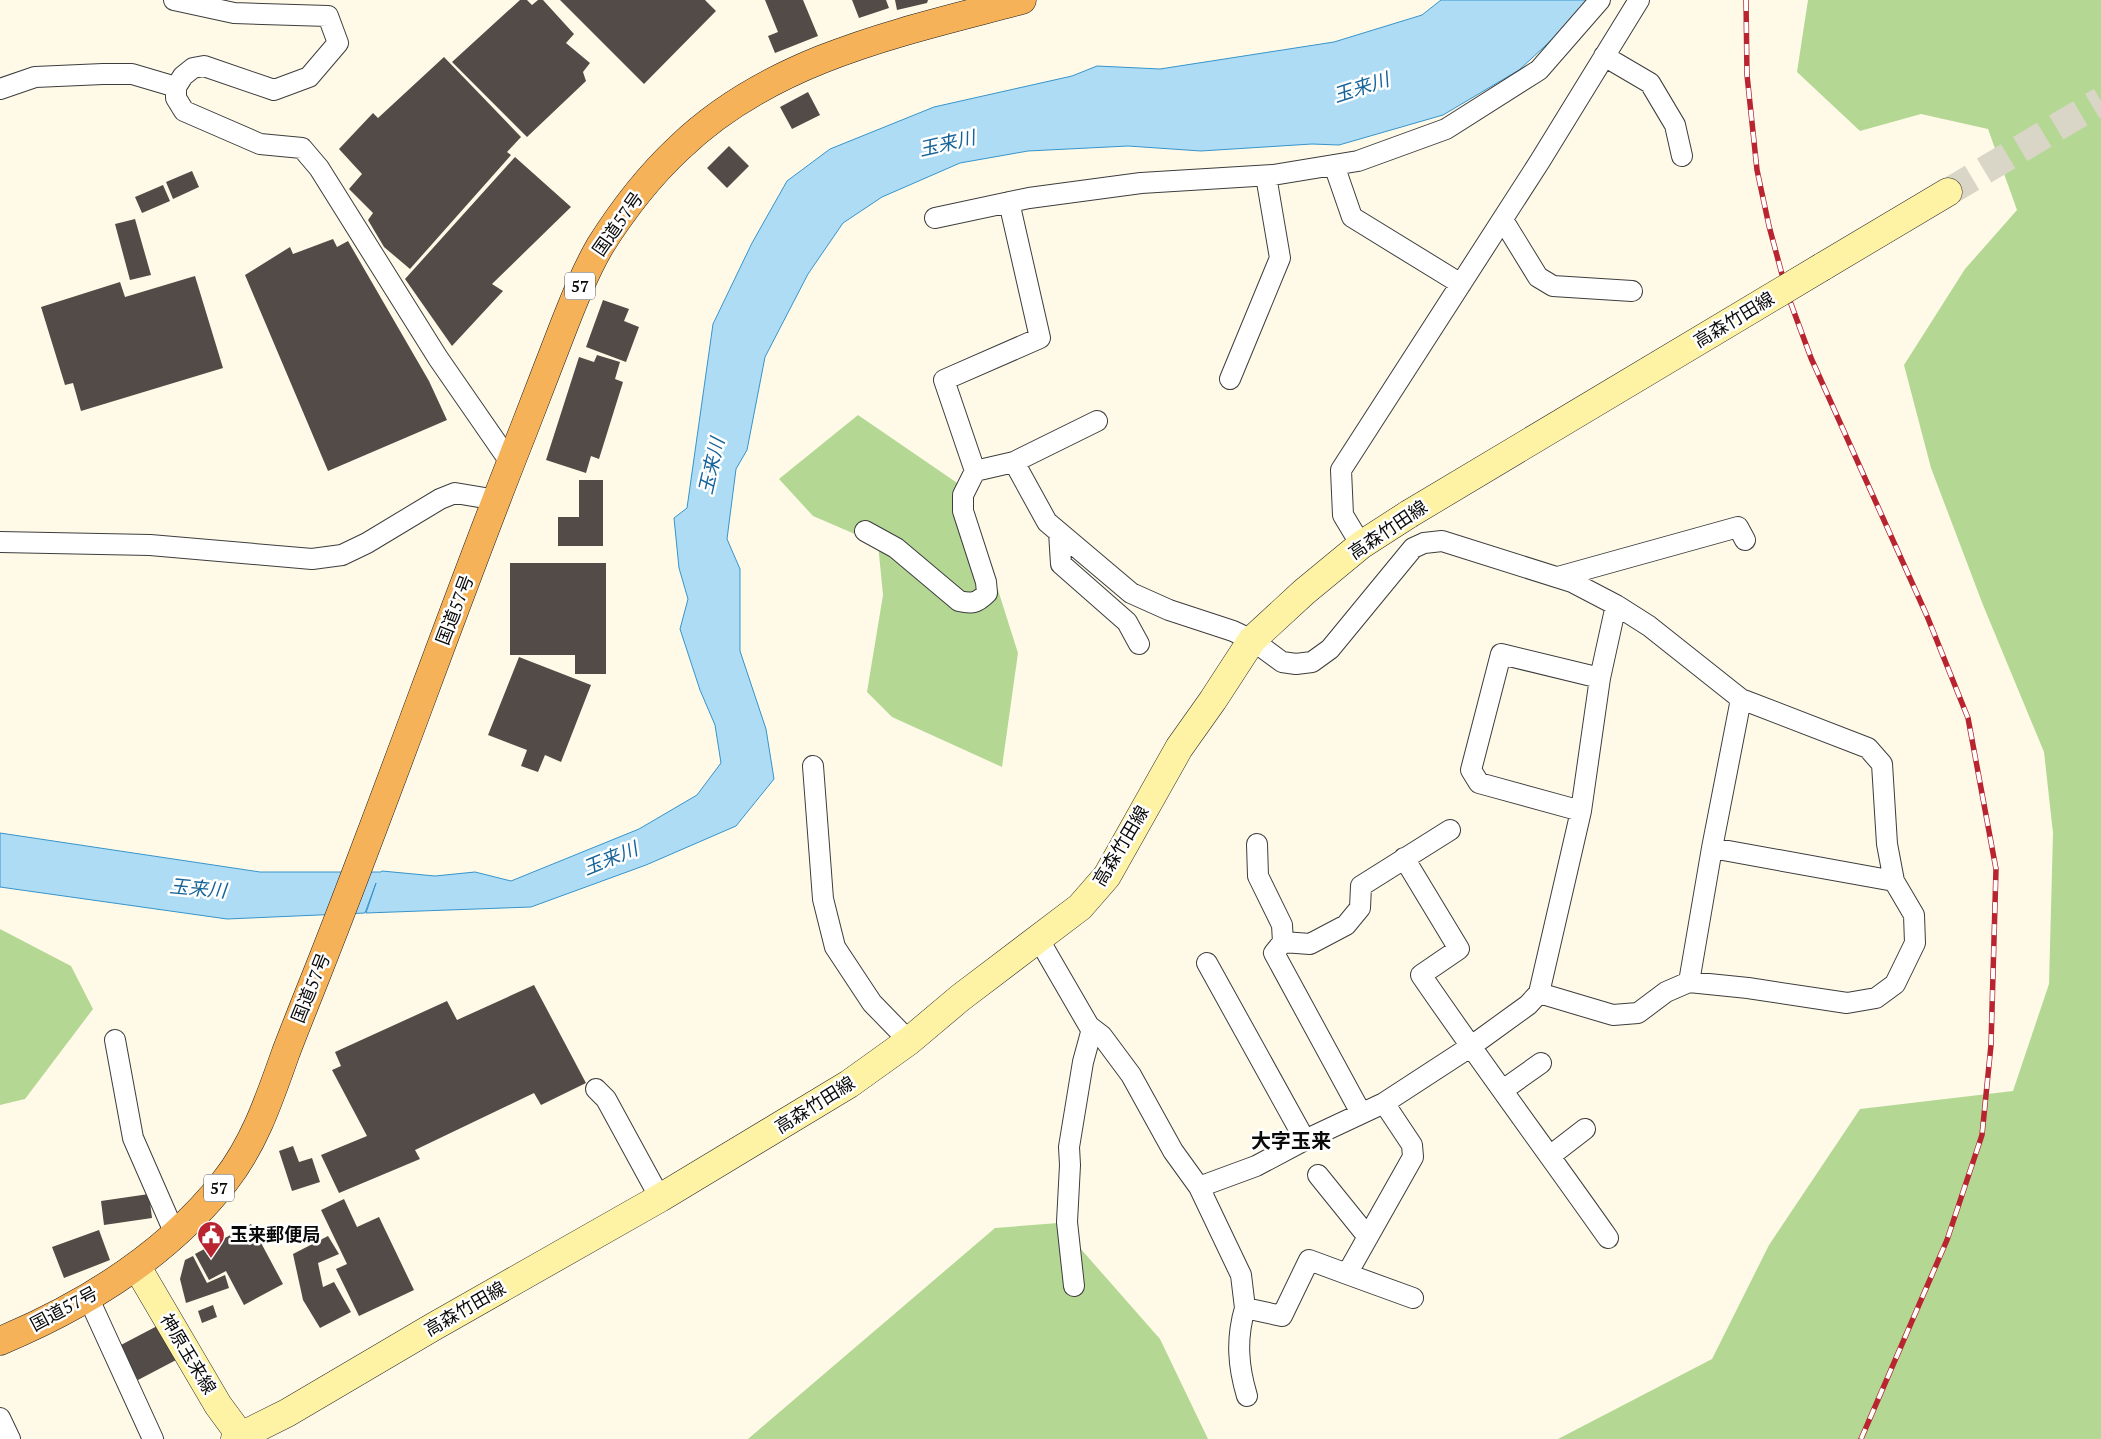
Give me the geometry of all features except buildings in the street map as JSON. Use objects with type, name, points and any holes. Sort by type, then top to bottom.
[{"type":"highway","name":"国道57号","points":[[0,1341],[88,1297],[137,1267],[198,1214],[229,1176],[248,1144],[270,1100],[285,1054],[329,943],[510,462],[580,285],[599,248],[622,212],[679,147],[713,119],[746,96],[777,79],[841,51],[1022,0]]},
{"type":"main road","name":"高森竹田線","points":[[240,1438],[287,1413],[433,1327],[660,1198],[849,1084],[909,1040],[1080,906],[1107,876],[1179,748],[1252,640],[1304,592],[1361,545],[1409,514],[1948,192]]},
{"type":"main road","name":"神原玉来線","points":[[137,1267],[218,1405],[240,1438]]},
{"type":"street","points":[[174,0],[234,13],[328,16],[338,43],[309,77],[274,90],[204,66],[193,68],[183,76],[176,87],[176,98],[184,112],[260,144],[302,148],[319,168],[438,358],[510,462]]},
{"type":"street","points":[[935,218],[1009,202],[1141,184],[1266,176],[1358,161],[1446,129],[1539,70],[1600,0]]},
{"type":"street","points":[[1361,545],[1343,515],[1341,470],[1502,220],[1639,0]]},
{"type":"street","points":[[1604,56],[1650,84],[1675,125],[1682,156]]},
{"type":"street","points":[[0,89],[35,76],[103,74],[132,74],[176,87]]},
{"type":"street","points":[[1334,165],[1352,217],[1461,284]]},
{"type":"street","points":[[1230,379],[1280,258],[1266,176]]},
{"type":"street","points":[[865,532],[896,548],[959,601],[972,604],[979,601],[987,593],[986,582],[963,511],[963,495],[975,471],[944,380],[1040,338],[1009,202]]},
{"type":"street","points":[[1502,220],[1538,277],[1554,286],[1632,291]]},
{"type":"street","points":[[975,471],[1014,462],[1097,421]]},
{"type":"street","points":[[1014,462],[1047,522],[1131,592],[1169,610],[1233,631],[1252,640],[1282,662],[1296,664],[1312,662],[1330,650],[1413,548],[1424,543],[1442,541],[1572,582],[1616,605],[1650,626],[1741,699],[1868,748],[1882,764],[1887,844],[1894,881],[1914,915],[1915,943],[1895,984],[1876,998],[1847,1003],[1748,988],[1689,982],[1666,992],[1638,1013],[1613,1015],[1539,993]]},
{"type":"street","points":[[0,542],[150,545],[312,560],[342,555],[367,543],[440,499],[455,493],[497,500]]},
{"type":"street","points":[[1558,577],[1738,527],[1745,540]]},
{"type":"street","points":[[1059,532],[1061,564],[1128,622],[1139,644]]},
{"type":"street","points":[[1199,1188],[1256,1166],[1305,1140],[1384,1103],[1528,1005],[1539,993],[1581,811],[1600,678],[1616,605]]},
{"type":"street","points":[[1581,811],[1479,783],[1471,770],[1501,654],[1600,678]]},
{"type":"street","points":[[1689,982],[1712,848],[1741,699]]},
{"type":"street","points":[[813,766],[823,899],[835,947],[872,1003],[909,1040]]},
{"type":"street","points":[[1283,942],[1310,944],[1346,925],[1360,908],[1361,886],[1450,830]]},
{"type":"street","points":[[1257,844],[1258,876],[1282,925],[1283,942],[1274,953],[1361,1113]]},
{"type":"street","points":[[1712,848],[1894,881]]},
{"type":"street","points":[[1404,858],[1459,949],[1421,975],[1608,1238]]},
{"type":"street","points":[[1038,938],[1092,1029],[1102,1036],[1131,1075],[1172,1151],[1199,1188],[1241,1275],[1245,1308],[1239,1328],[1238,1352],[1247,1396]]},
{"type":"street","points":[[1207,963],[1305,1140]]},
{"type":"street","points":[[1074,1286],[1067,1222],[1069,1147],[1083,1062],[1092,1029]]},
{"type":"street","points":[[115,1040],[133,1138],[175,1234]]},
{"type":"street","points":[[1503,1090],[1541,1063]]},
{"type":"street","points":[[596,1089],[606,1099],[660,1198]]},
{"type":"street","points":[[1347,1274],[1413,1157],[1412,1145],[1384,1103]]},
{"type":"street","points":[[1550,1156],[1585,1129]]},
{"type":"street","points":[[1318,1175],[1368,1237]]},
{"type":"street","points":[[1245,1308],[1282,1316],[1309,1260],[1413,1298]]},
{"type":"street","points":[[88,1297],[153,1439]]},
{"type":"street","points":[[0,1418],[10,1439]]},
{"type":"green space","points":[[1808,0],[2101,0],[2101,1439],[1558,1439],[1712,1359],[1769,1245],[1860,1109],[2013,1091],[2049,984],[2053,833],[2044,752],[1983,605],[1931,468],[1904,365],[1965,269],[2017,210],[1988,129],[1921,114],[1860,131],[1797,72]]},
{"type":"green space","points":[[858,415],[966,489],[1018,653],[1002,767],[892,717],[867,692],[883,595],[878,544],[813,516],[779,479]]},
{"type":"green space","points":[[0,929],[71,966],[93,1009],[25,1099],[0,1105]]},
{"type":"green space","points":[[1058,1223],[1160,1339],[1208,1439],[748,1439],[995,1228]]},
{"type":"water","name":"玉来川","points":[[1441,0],[1586,0],[1583,11],[1519,70],[1443,115],[1339,145],[1312,144],[1201,151],[1128,146],[1028,151],[960,163],[882,197],[843,223],[808,274],[765,357],[747,450],[736,469],[727,539],[740,569],[740,651],[766,729],[774,779],[736,826],[646,865],[531,907],[366,913],[376,883],[365,913],[227,919],[0,887],[0,833],[260,872],[382,871],[435,876],[475,872],[511,881],[639,829],[697,795],[721,763],[715,725],[700,690],[680,629],[688,599],[679,568],[674,518],[687,508],[713,324],[752,243],[787,181],[830,149],[934,107],[1072,76],[1097,66],[1160,69],[1334,42],[1422,15]]},
{"type":"tunnel","points":[[1948,192],[2101,101]]},
{"type":"railway","points":[[1746,0],[1747,75],[1757,170],[1769,226],[1787,293],[1811,358],[1927,616],[1968,718],[1996,869],[1991,1045],[1982,1135],[1947,1240],[1861,1439]]},
{"type":"place","name":"玉来郵便局","points":[[211,1259]]},
{"type":"district","name":"大字玉来","points":[[1291,1141]]}]
